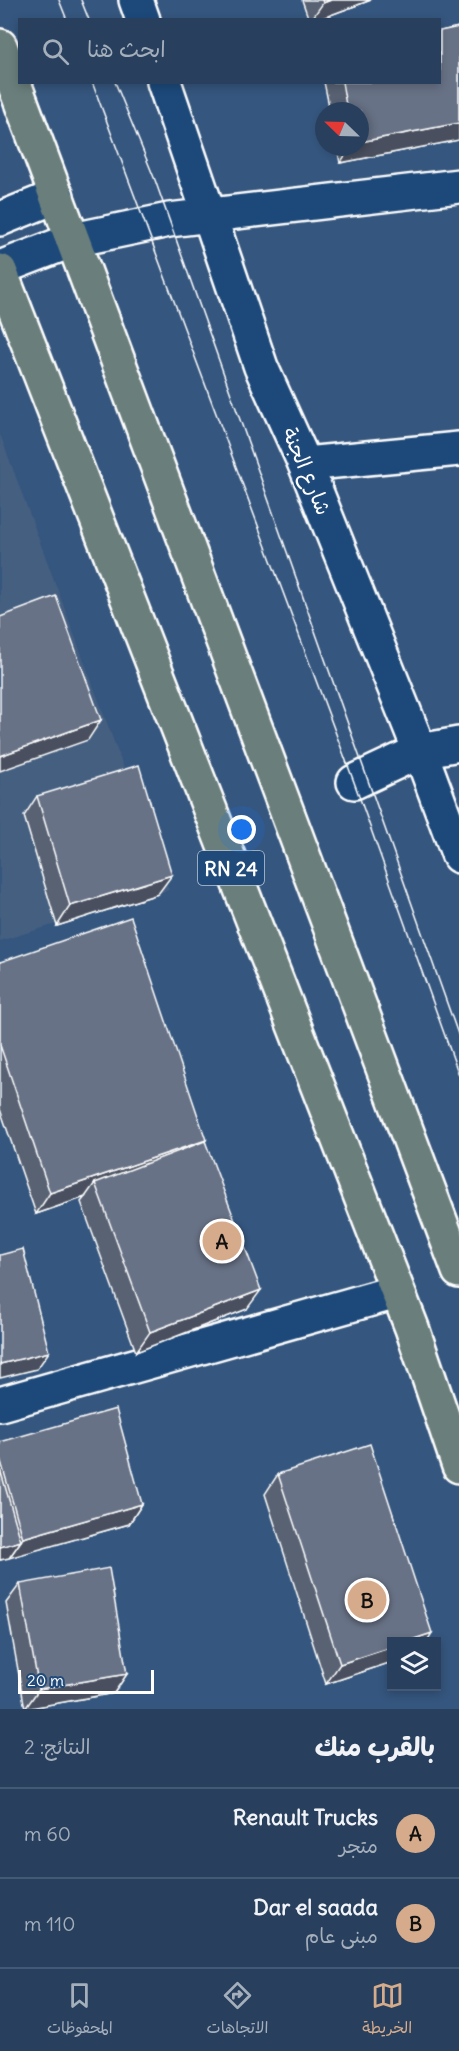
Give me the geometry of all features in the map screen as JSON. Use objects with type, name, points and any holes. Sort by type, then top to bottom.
[{"type":"main road","points":[[0,46],[459,1271]]},
{"type":"main road","name":"RN 24","points":[[0,269],[11,322],[412,1328],[459,1466]]},
{"type":"street","points":[[136,0],[142,18]]},
{"type":"street","name":"شارع الجنة","points":[[165,84],[261,367],[305,464],[420,751],[459,856]]},
{"type":"street","points":[[0,269],[73,240],[210,215],[459,186]]},
{"type":"street","points":[[0,219],[57,196]]},
{"type":"street","points":[[305,464],[459,449]]},
{"type":"street","points":[[354,782],[420,751],[459,744]]},
{"type":"street","points":[[0,1404],[396,1292]]},
{"type":"shaded area","points":[[0,434],[169,890],[0,941]]},
{"type":"building","points":[[459,27],[459,123],[369,140],[369,102],[345,102],[342,84],[441,84],[441,31]]},
{"type":"building","points":[[56,596],[101,720],[0,756],[0,617]]},
{"type":"building","points":[[139,765],[172,875],[70,906],[37,796]]},
{"type":"building","points":[[131,917],[206,1140],[50,1193],[0,1045],[0,962]]},
{"type":"building","points":[[205,1141],[261,1290],[150,1332],[95,1183]]},
{"type":"building","points":[[23,1249],[49,1352],[0,1364],[0,1255]]},
{"type":"building","points":[[116,1409],[142,1504],[23,1538],[0,1458],[0,1442]]},
{"type":"building","points":[[370,1444],[432,1633],[420,1637],[387,1637],[387,1649],[340,1664],[278,1474]]},
{"type":"building","points":[[0,1469],[21,1541],[0,1547]]},
{"type":"building","points":[[109,1568],[127,1674],[39,1689],[20,1584]]},
{"type":"tram line","points":[[59,0],[66,18]]},
{"type":"tram line","points":[[81,0],[88,18]]},
{"type":"tram line","points":[[93,84],[354,782],[459,1075]]},
{"type":"tram line","points":[[116,84],[155,180],[459,1037]]},
{"type":"place","name":"Renault Trucks","points":[[222,1241]]},
{"type":"place","name":"Dar el saada","points":[[367,1600]]}]
